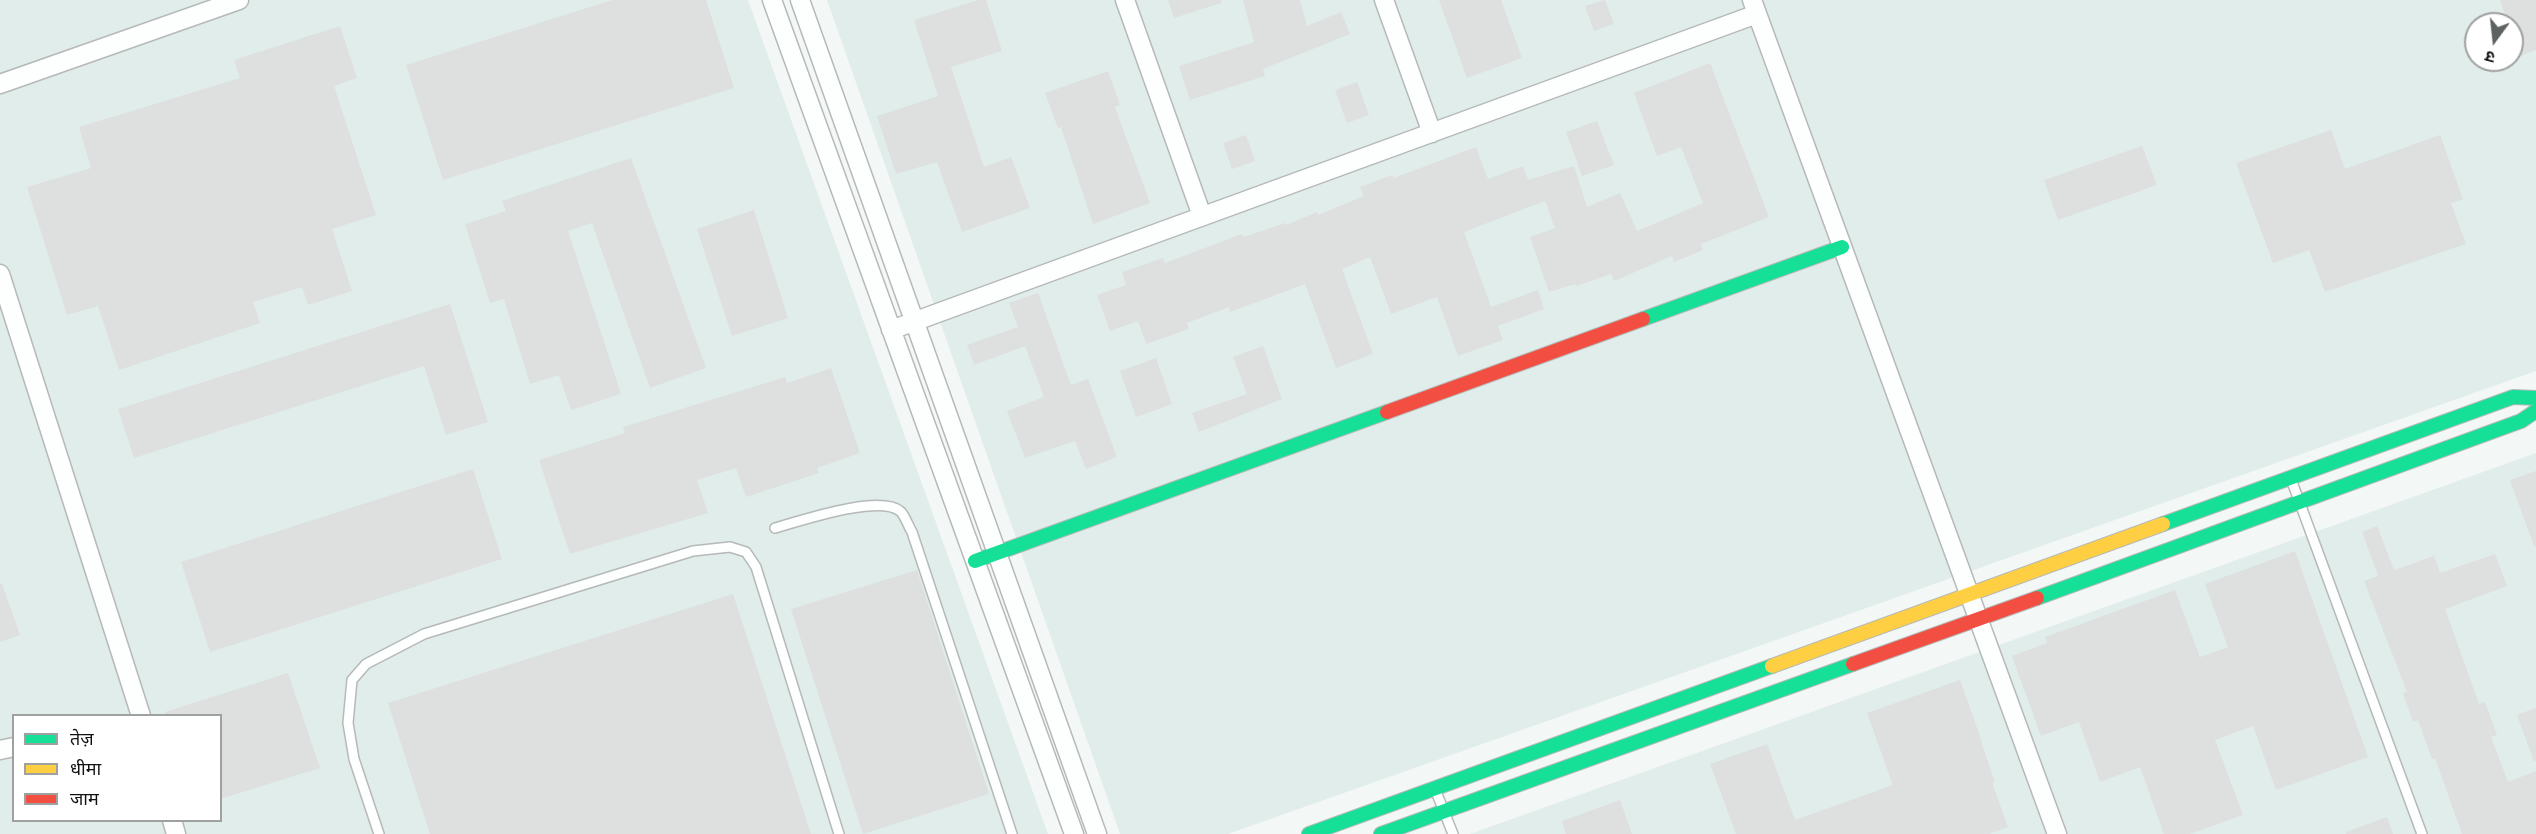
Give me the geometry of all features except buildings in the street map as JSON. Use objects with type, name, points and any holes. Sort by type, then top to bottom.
[{"type":"street","points":[[0,84],[239,0]]},
{"type":"street","points":[[772,0],[1074,834]]},
{"type":"street","points":[[800,0],[1097,834]]},
{"type":"street","points":[[1125,0],[1202,216]]},
{"type":"street","points":[[1384,0],[1432,133]]},
{"type":"street","points":[[891,330],[1432,133],[1754,7],[2056,834]]},
{"type":"street","points":[[975,561],[1842,247]]},
{"type":"street","points":[[0,274],[140,714]]},
{"type":"street","points":[[1309,834],[2513,397],[2536,398]]},
{"type":"street","points":[[1381,834],[1977,620],[2521,421],[2536,411]]},
{"type":"lane","points":[[2290,478],[2422,834]]},
{"type":"lane","points":[[775,528],[861,506],[885,506],[900,511],[912,531],[1012,834]]},
{"type":"lane","points":[[379,834],[354,759],[348,723],[352,680],[366,664],[424,634],[693,550],[730,547],[746,552],[756,567],[839,834]]},
{"type":"lane","points":[[1435,789],[1452,834]]},
{"type":"shaded area","points":[[0,0],[748,0],[1048,834],[0,834]]},
{"type":"shaded area","points":[[827,0],[2536,0],[2536,371],[1228,834],[1120,834]]},
{"type":"shaded area","points":[[2536,453],[2536,834],[1470,834]]},
{"type":"traffic: fast","points":[[1643,319],[1842,247]]},
{"type":"traffic: fast","points":[[2163,524],[2513,397],[2536,398]]},
{"type":"traffic: fast","points":[[2037,598],[2521,421],[2536,411]]},
{"type":"traffic: fast","points":[[975,561],[1387,412]]},
{"type":"traffic: fast","points":[[1381,834],[1853,664]]},
{"type":"traffic: fast","points":[[1309,834],[1772,666]]},
{"type":"traffic: slow","points":[[1772,666],[2163,524]]},
{"type":"traffic: jam","points":[[1387,412],[1643,319]]},
{"type":"traffic: jam","points":[[1853,664],[2037,598]]}]
